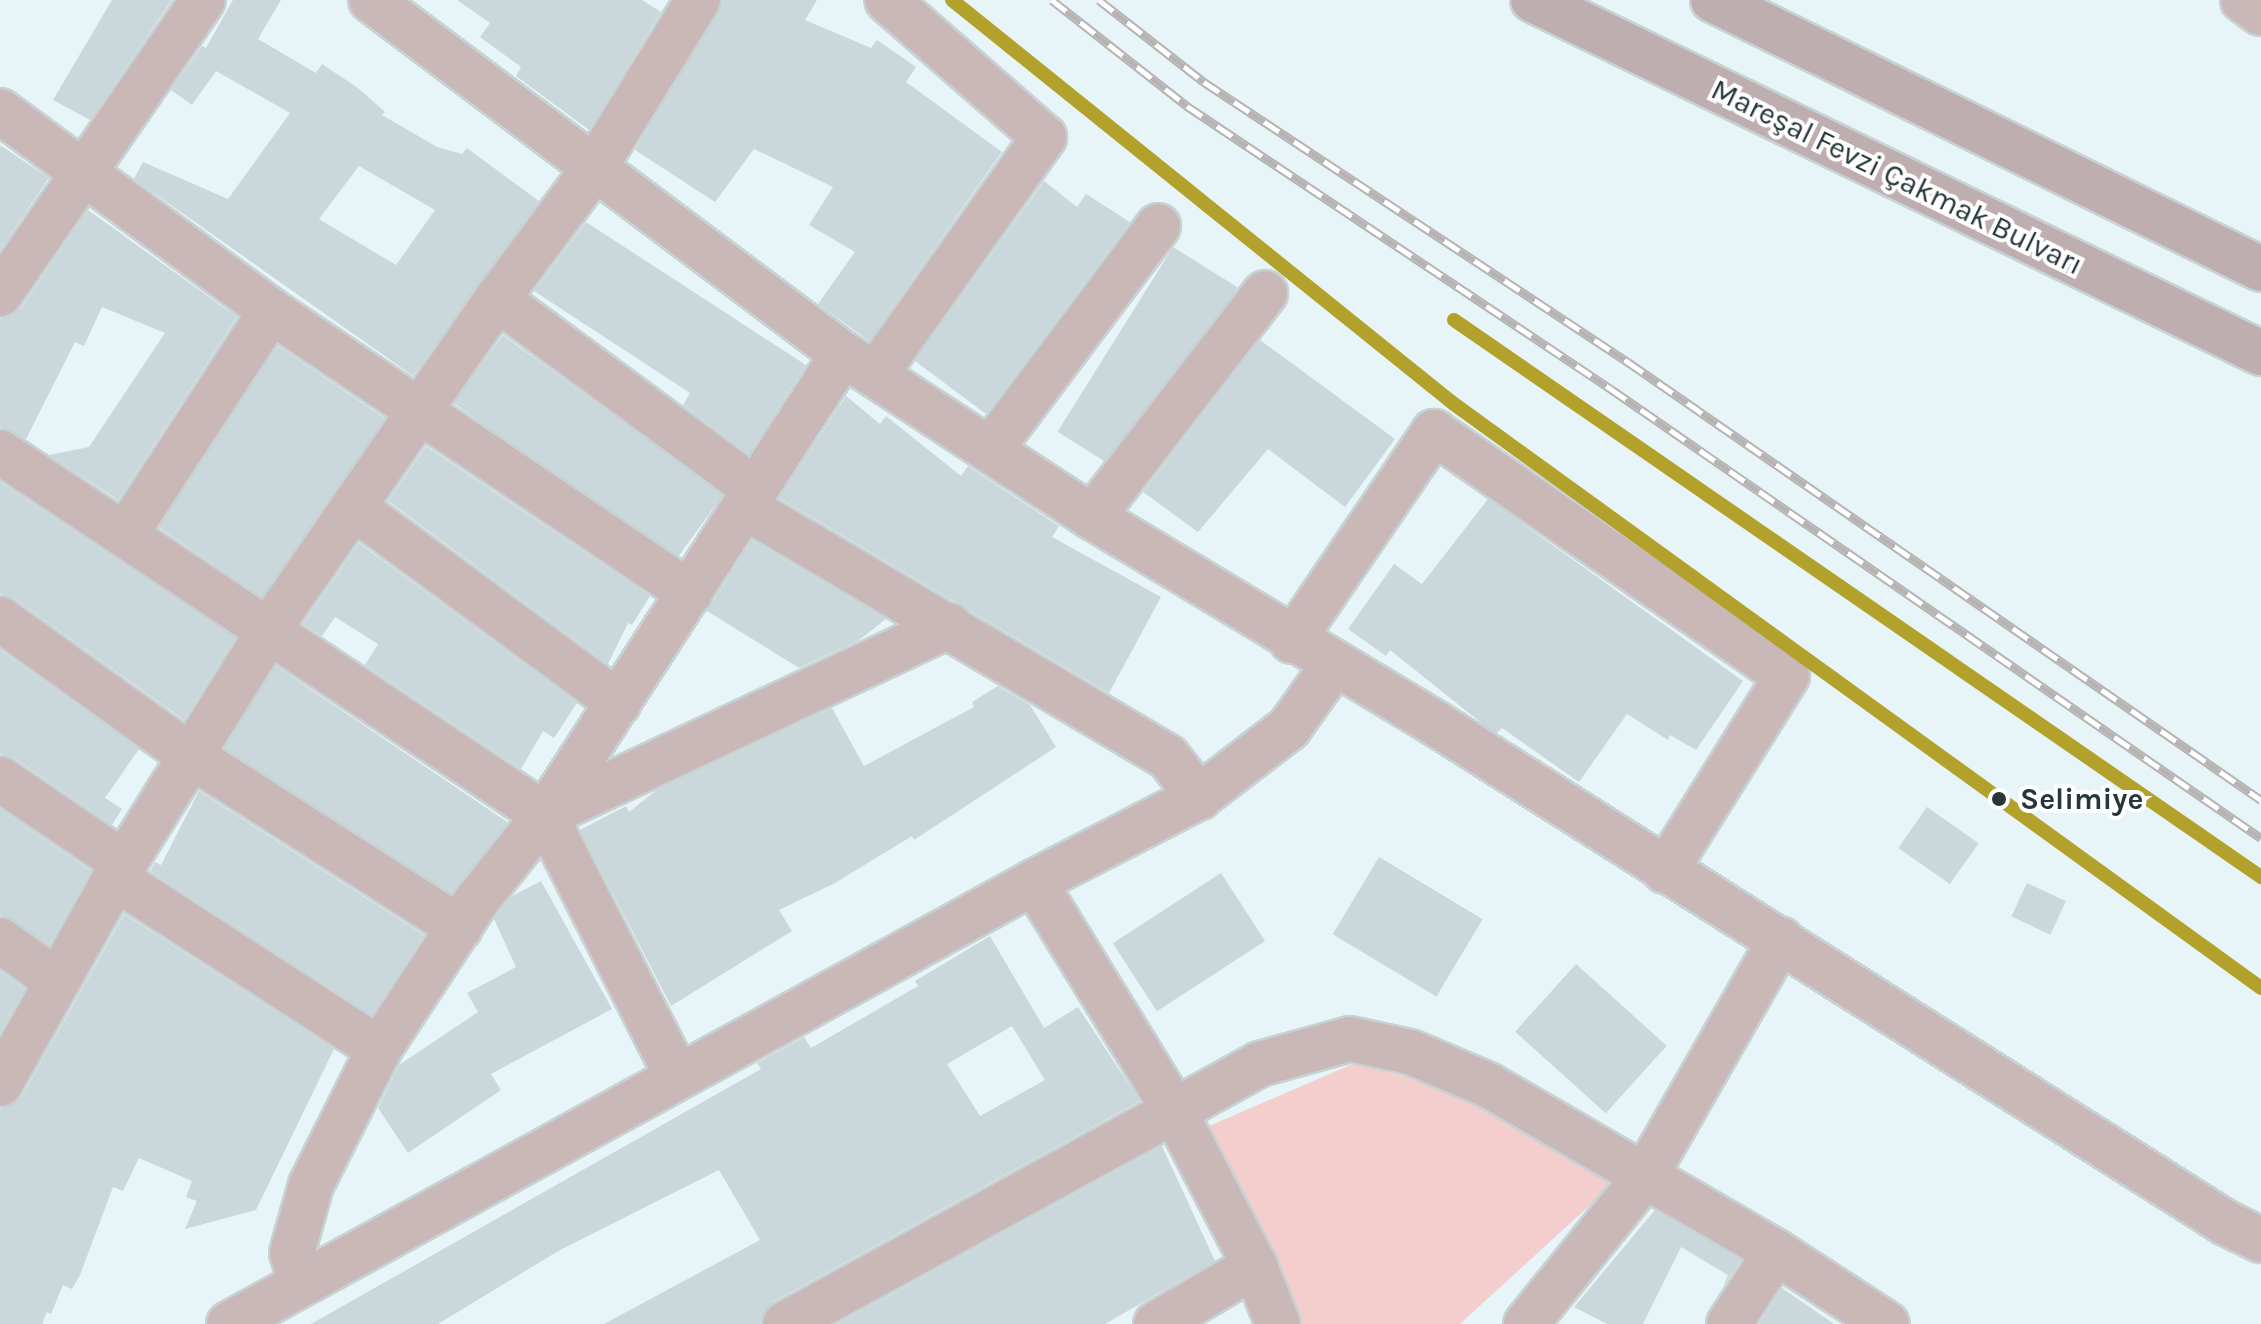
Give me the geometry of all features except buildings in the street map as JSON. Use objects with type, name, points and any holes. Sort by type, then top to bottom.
[{"type":"main road","name":"Mareşal Fevzi Çakmak Bulvarı","points":[[1533,0],[2261,353]]},
{"type":"main road","points":[[1713,0],[2261,269]]},
{"type":"street","points":[[0,294],[203,0]]},
{"type":"street","points":[[371,0],[593,170],[859,364],[1092,517],[1333,666],[1438,725],[2226,1223],[2261,1240]]},
{"type":"street","points":[[301,1282],[292,1253],[311,1185],[379,1049],[460,928],[545,815],[751,499],[1044,137],[887,0]]},
{"type":"street","points":[[2243,0],[2261,13]]},
{"type":"street","points":[[0,1084],[55,980],[120,870],[271,628],[497,299],[593,170],[683,5]]},
{"type":"street","points":[[0,111],[271,311],[421,408],[690,593]]},
{"type":"street","points":[[990,450],[1158,226]]},
{"type":"street","points":[[1092,517],[1265,293]]},
{"type":"street","points":[[497,299],[751,499],[950,625],[1168,757],[1199,797]]},
{"type":"street","points":[[127,532],[271,311]]},
{"type":"street","points":[[1292,641],[1434,432],[1787,676],[1665,871]]},
{"type":"street","points":[[0,452],[127,532],[545,815],[677,1076]]},
{"type":"street","points":[[353,507],[619,703]]},
{"type":"street","points":[[0,619],[191,756],[460,928]]},
{"type":"street","points":[[545,815],[950,625]]},
{"type":"street","points":[[229,1324],[1034,882],[1199,797],[1289,728],[1333,666]]},
{"type":"street","points":[[0,779],[120,870],[379,1049]]},
{"type":"street","points":[[1034,882],[1173,1108],[1255,1266],[1278,1324]]},
{"type":"street","points":[[1526,1324],[1644,1178],[1781,939]]},
{"type":"street","points":[[0,940],[55,980]]},
{"type":"street","points":[[785,1324],[1173,1108],[1260,1064],[1350,1039],[1410,1052],[1488,1085],[1776,1252],[1887,1324]]},
{"type":"street","points":[[1729,1324],[1776,1252]]},
{"type":"street","points":[[1156,1324],[1255,1266]]},
{"type":"shaded area","points":[[1355,1063],[1472,1095],[1613,1184],[1460,1324],[1301,1324],[1202,1129]]},
{"type":"railway","points":[[1052,0],[1187,106],[1611,389],[2261,838]]},
{"type":"railway","points":[[1099,0],[1204,82],[1628,362],[2261,800]]},
{"type":"transit line","points":[[952,0],[1454,404],[2261,988]]},
{"type":"transit line","points":[[1454,320],[2261,877]]},
{"type":"place","name":"Selimiye","points":[[1999,799]]}]
